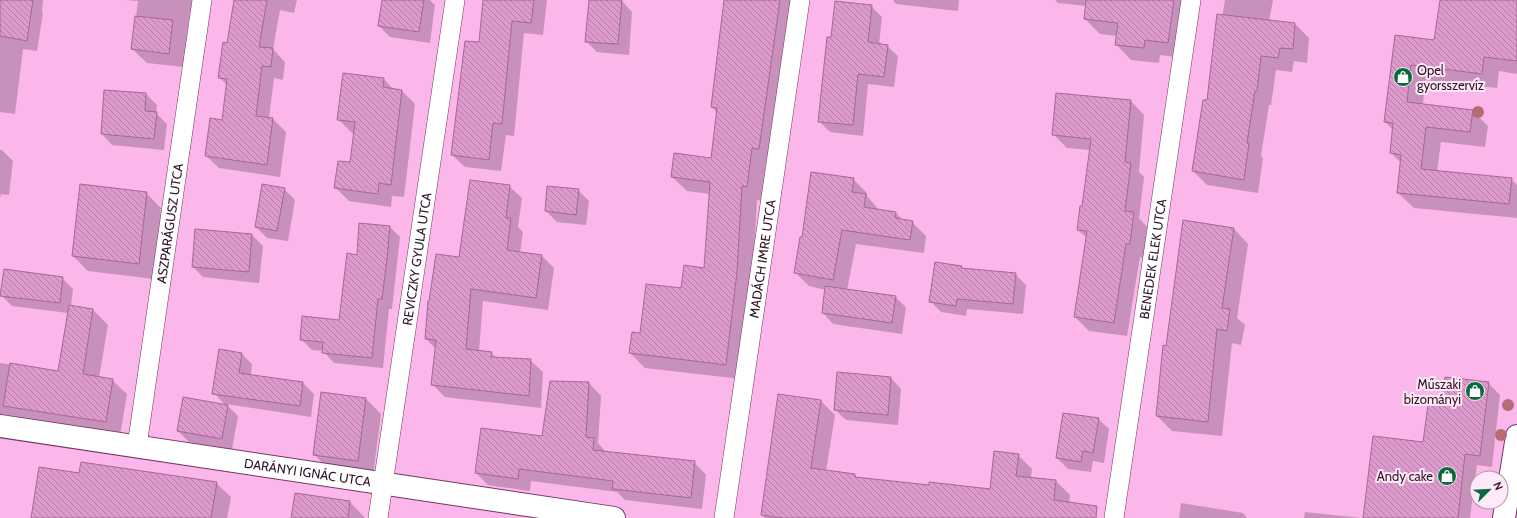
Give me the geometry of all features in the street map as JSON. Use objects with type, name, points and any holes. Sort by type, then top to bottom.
[{"type":"street","name":"ASZPARÁGUSZ UTCA","points":[[137,446],[202,0]]},
{"type":"street","name":"REVICZKY GYULA UTCA","points":[[378,518],[455,0]]},
{"type":"street","name":"MADÁCH IMRE UTCA","points":[[724,518],[800,0]]},
{"type":"street","name":"BENEDEK ELEK UTCA","points":[[1114,518],[1192,0]]},
{"type":"street","name":"DARÁNYI IGNÁC UTCA","points":[[0,426],[614,518]]},
{"type":"street","points":[[1504,518],[1517,436]]},
{"type":"building","points":[[0,0],[33,0],[27,41],[0,36]]},
{"type":"building","points":[[234,0],[267,0],[259,47],[273,48],[271,67],[262,66],[256,116],[273,118],[267,165],[205,156],[210,118],[222,120],[227,79],[218,78],[223,42],[227,43]]},
{"type":"building","points":[[382,0],[424,0],[419,32],[378,26]]},
{"type":"building","points":[[483,0],[534,0],[531,23],[512,21],[502,124],[493,123],[489,160],[451,155],[465,41],[479,42]]},
{"type":"building","points":[[589,0],[622,0],[618,44],[585,42]]},
{"type":"building","points":[[724,0],[780,0],[759,149],[752,148],[747,187],[742,186],[737,272],[726,365],[629,353],[632,332],[640,333],[646,284],[681,288],[684,265],[704,268],[710,182],[671,177],[674,153],[711,158],[717,108],[711,107]]},
{"type":"building","points":[[1086,0],[1174,0],[1168,43],[1145,40],[1144,48],[1115,45],[1118,23],[1084,19]]},
{"type":"building","points":[[1440,0],[1517,0],[1517,61],[1484,57],[1482,74],[1411,65],[1407,102],[1473,110],[1470,132],[1426,127],[1421,169],[1512,178],[1509,204],[1397,193],[1401,155],[1390,153],[1393,123],[1384,122],[1395,35],[1434,40]]},
{"type":"building","points":[[835,1],[872,5],[868,42],[888,45],[884,77],[858,74],[853,125],[818,122],[827,37],[831,37]]},
{"type":"building","points":[[1217,14],[1295,23],[1293,49],[1280,48],[1278,58],[1261,56],[1257,91],[1255,91],[1247,143],[1249,143],[1244,180],[1192,171],[1203,100],[1207,100]]},
{"type":"building","points":[[135,16],[173,20],[169,54],[131,49]]},
{"type":"building","points":[[343,73],[384,78],[383,87],[402,90],[391,185],[379,183],[378,194],[334,188],[338,161],[350,162],[355,122],[337,120]]},
{"type":"building","points":[[104,90],[146,93],[145,111],[157,112],[154,139],[101,134]]},
{"type":"building","points":[[1056,93],[1131,100],[1125,162],[1131,163],[1125,211],[1134,212],[1130,244],[1126,244],[1114,323],[1074,317],[1087,231],[1077,230],[1080,206],[1082,206],[1091,139],[1052,135]]},
{"type":"building","points":[[811,172],[854,178],[852,192],[866,194],[864,207],[896,212],[895,218],[913,221],[910,240],[842,230],[833,280],[794,273],[800,237],[802,237]]},
{"type":"building","points":[[470,180],[510,185],[506,218],[511,218],[507,250],[542,255],[536,298],[471,289],[466,349],[492,352],[491,357],[531,359],[529,396],[431,385],[436,340],[425,339],[428,301],[436,254],[459,257]]},
{"type":"building","points":[[80,184],[147,192],[139,264],[72,256]]},
{"type":"building","points":[[262,184],[285,188],[277,231],[255,227]]},
{"type":"building","points":[[547,186],[579,189],[576,215],[545,211]]},
{"type":"building","points":[[1183,220],[1234,228],[1222,308],[1230,309],[1227,331],[1217,329],[1208,422],[1156,416],[1163,345],[1166,346]]},
{"type":"building","points":[[359,223],[390,226],[382,299],[378,299],[372,358],[322,353],[323,342],[300,340],[302,316],[339,320],[347,253],[357,255]]},
{"type":"building","points":[[195,229],[252,234],[249,272],[192,267]]},
{"type":"building","points":[[935,262],[962,266],[961,268],[1016,273],[1013,304],[957,299],[956,306],[929,302]]},
{"type":"building","points":[[4,269],[63,277],[60,303],[0,296]]},
{"type":"building","points":[[825,286],[896,296],[892,323],[822,313]]},
{"type":"building","points":[[69,305],[93,309],[83,374],[113,379],[106,422],[3,406],[10,363],[58,371]]},
{"type":"building","points":[[219,349],[242,353],[239,373],[303,382],[300,406],[212,394]]},
{"type":"building","points":[[837,372],[891,377],[888,415],[834,410]]},
{"type":"building","points":[[1445,377],[1489,382],[1480,456],[1465,454],[1458,518],[1363,518],[1373,436],[1423,442],[1429,398],[1442,400]]},
{"type":"building","points":[[550,381],[589,382],[586,437],[594,438],[593,450],[695,461],[691,498],[612,489],[613,481],[519,469],[518,479],[475,473],[481,428],[542,436]]},
{"type":"building","points":[[321,392],[366,398],[358,461],[313,455]]},
{"type":"building","points":[[778,394],[821,400],[811,468],[855,474],[855,477],[929,485],[929,482],[990,489],[994,451],[1019,454],[1016,476],[1056,480],[1054,500],[1097,506],[1096,518],[782,518],[761,515]]},
{"type":"building","points":[[183,397],[228,405],[222,439],[177,431]]},
{"type":"building","points":[[1063,413],[1099,418],[1093,453],[1083,451],[1081,462],[1056,458]]},
{"type":"building","points":[[81,462],[217,482],[211,518],[31,518],[39,467],[79,473]]},
{"type":"building","points":[[295,493],[350,501],[348,518],[291,518]]},
{"type":"place","name":"Opel gyorsszervíz","points":[[1403,77]]},
{"type":"place","name":"Műszaki bizományi","points":[[1475,391]]},
{"type":"place","name":"Andy cake","points":[[1447,476]]}]
